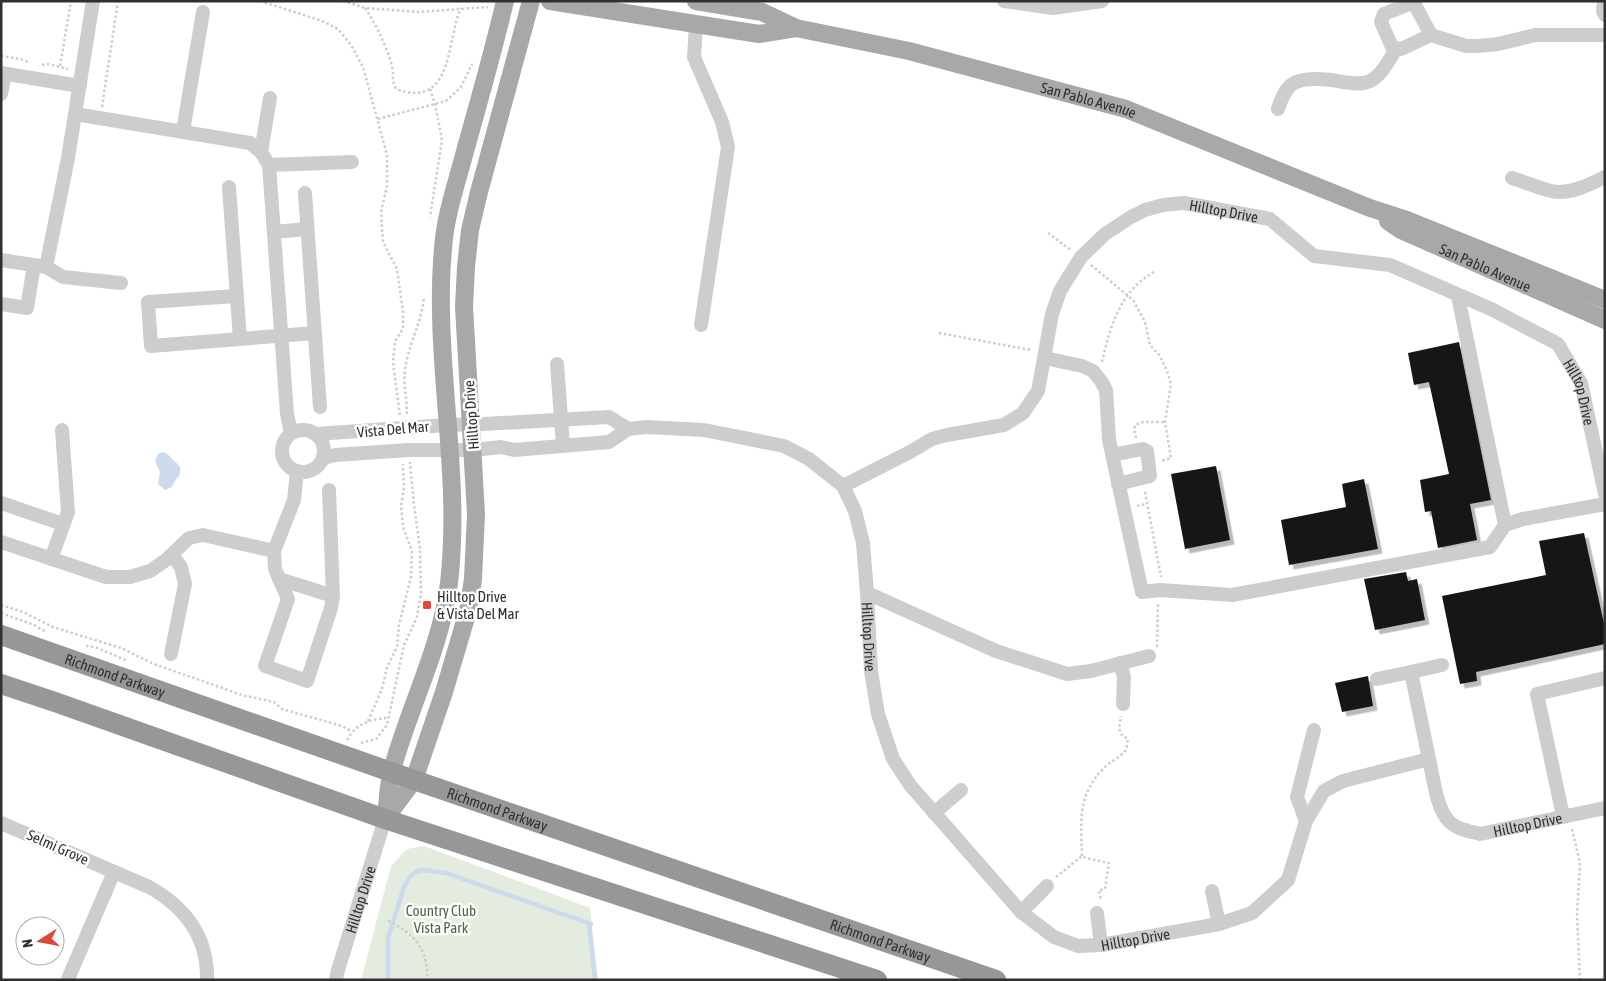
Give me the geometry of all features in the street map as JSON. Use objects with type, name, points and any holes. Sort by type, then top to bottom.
[{"type":"highway","name":"Richmond Parkway","points":[[1,635],[414,780],[996,980]]},
{"type":"highway","points":[[1,684],[385,819],[877,980]]},
{"type":"main road","name":"Hilltop Drive","points":[[385,819],[391,772],[435,645],[447,593],[453,526],[441,336],[440,292],[443,246],[454,193],[505,1]]},
{"type":"main road","name":"Hilltop Drive","points":[[385,819],[414,780],[444,692],[468,612],[475,549],[476,514],[474,450],[464,307],[466,267],[470,230],[481,184],[531,1]]},
{"type":"main road","name":"San Pablo Avenue","points":[[550,1],[760,34],[796,28]]},
{"type":"main road","name":"San Pablo Avenue","points":[[696,1],[762,12],[796,28],[909,51],[1126,109],[1370,208],[1407,220],[1605,300]]},
{"type":"main road","name":"San Pablo Avenue","points":[[1370,208],[1401,230],[1605,320]]},
{"type":"street","points":[[1,304],[27,308],[40,266],[76,109],[94,1]]},
{"type":"street","points":[[1004,1],[1053,8],[1102,1]]},
{"type":"street","points":[[1604,1],[1603,11],[1605,15]]},
{"type":"street","points":[[1431,35],[1416,5],[1409,4],[1384,14],[1381,22],[1392,47],[1401,50],[1431,35],[1466,46],[1498,44],[1534,35],[1605,35]]},
{"type":"street","points":[[183,131],[203,12]]},
{"type":"street","points":[[696,24],[694,57],[722,122],[728,147],[702,325]]},
{"type":"street","points":[[1278,109],[1283,96],[1292,84],[1309,80],[1327,79],[1355,84],[1368,82],[1377,76],[1396,49]]},
{"type":"street","points":[[1,94],[3,74],[80,86]]},
{"type":"street","points":[[261,152],[270,98]]},
{"type":"street","points":[[76,109],[100,118],[250,143],[261,152],[269,165],[287,414],[291,434]]},
{"type":"street","points":[[269,165],[352,162]]},
{"type":"street","points":[[1512,178],[1552,192],[1571,190],[1605,177]]},
{"type":"street","points":[[229,187],[240,339]]},
{"type":"street","points":[[305,193],[320,407]]},
{"type":"street","name":"Hilltop Drive","points":[[843,486],[932,439],[948,434],[1004,425],[1023,413],[1038,391],[1052,314],[1060,291],[1081,257],[1105,234],[1131,217],[1145,210],[1163,205],[1184,203],[1270,219],[1314,256],[1390,265],[1506,317],[1558,344],[1581,383],[1605,494]]},
{"type":"street","points":[[274,232],[307,229]]},
{"type":"street","points":[[1,260],[40,266],[63,277],[121,283]]},
{"type":"street","points":[[236,296],[148,302],[151,346],[315,333]]},
{"type":"street","points":[[1458,296],[1506,525]]},
{"type":"street","points":[[1045,358],[1082,366],[1093,371],[1106,390],[1109,440],[1142,592],[1160,590],[1232,595],[1490,547],[1506,525],[1523,519],[1605,504]]},
{"type":"street","points":[[556,364],[563,446]]},
{"type":"street","name":"Vista Del Mar","points":[[315,434],[447,424],[609,417],[628,429],[609,442],[514,450],[501,447],[474,450],[406,450],[335,455],[323,458]]},
{"type":"street","name":"Hilltop Drive","points":[[628,429],[648,427],[704,430],[784,446],[809,459],[843,486],[856,511],[861,535],[868,594],[871,671],[878,714],[893,758],[910,785],[1021,912],[1054,937],[1078,946],[1101,945],[1219,924],[1252,913],[1288,880],[1306,822],[1324,790],[1343,781],[1429,759],[1440,806],[1448,820],[1461,829],[1480,834],[1605,808]]},
{"type":"street","points":[[50,559],[68,512],[62,430]]},
{"type":"street","points":[[299,430],[307,430],[315,434],[321,440],[324,450],[323,458],[319,465],[313,470],[305,472],[290,468],[284,461],[282,453],[286,439],[299,430]]},
{"type":"street","points":[[1112,454],[1145,449],[1150,466],[1151,474],[1149,478],[1118,484]]},
{"type":"street","points":[[297,471],[294,500],[274,551],[275,569],[288,599],[265,666],[307,681],[331,608],[329,490]]},
{"type":"street","points":[[1,503],[64,524]]},
{"type":"street","points":[[1,542],[106,577],[130,577],[150,571],[172,555],[189,538],[203,536],[274,551]]},
{"type":"street","points":[[171,654],[185,584],[181,567],[172,555]]},
{"type":"street","points":[[280,579],[332,596]]},
{"type":"street","points":[[868,594],[996,651],[1067,674],[1091,671],[1149,656]]},
{"type":"street","points":[[1120,663],[1124,677],[1123,704]]},
{"type":"street","points":[[1377,679],[1442,665]]},
{"type":"street","points":[[1411,672],[1429,759]]},
{"type":"street","points":[[1566,816],[1537,694],[1605,678]]},
{"type":"street","points":[[1306,822],[1297,797],[1314,730]]},
{"type":"street","points":[[934,812],[962,790]]},
{"type":"street","name":"Hilltop Drive","points":[[336,980],[385,819]]},
{"type":"street","name":"Selmi Grove","points":[[1,822],[149,887],[167,897],[179,907],[193,926],[202,946],[207,965],[207,980]]},
{"type":"street","points":[[68,979],[114,872]]},
{"type":"street","points":[[1021,912],[1047,886]]},
{"type":"street","points":[[1212,891],[1219,924]]},
{"type":"street","points":[[1099,909],[1101,945]]},
{"type":"path","points":[[57,83],[71,1]]},
{"type":"path","points":[[100,118],[118,1]]},
{"type":"path","points":[[260,1],[322,20],[338,29],[364,67],[387,155],[387,186],[381,212],[383,242],[397,269],[403,312],[403,330],[395,342],[393,362],[405,428]]},
{"type":"path","points":[[343,1],[365,8],[419,12],[489,7],[491,13]]},
{"type":"path","points":[[365,8],[380,33],[392,68],[392,81],[396,89],[417,92],[430,89],[439,80],[447,65],[461,8]]},
{"type":"path","points":[[1,56],[21,59],[36,66],[48,64],[82,72]]},
{"type":"path","points":[[378,119],[446,101],[461,87],[475,56]]},
{"type":"path","points":[[430,89],[442,140],[430,222]]},
{"type":"path","points":[[1048,233],[1081,257],[1133,300],[1141,312],[1150,345],[1160,356],[1171,384],[1165,422],[1172,458],[1159,461]]},
{"type":"path","points":[[405,428],[405,371],[412,341],[424,305],[424,295]]},
{"type":"path","points":[[1136,439],[1135,425],[1143,422],[1165,422]]},
{"type":"path","points":[[368,721],[382,690],[387,667],[397,646],[411,577],[412,551],[403,527],[401,506],[406,450]]},
{"type":"path","points":[[347,741],[351,731],[368,721],[389,718],[404,645],[417,617],[422,593],[420,549],[406,450]]},
{"type":"path","points":[[1,605],[22,612],[52,627],[121,648],[154,664],[242,695],[274,702],[282,709],[342,726],[351,731]]},
{"type":"path","points":[[1082,856],[1080,822],[1086,794],[1092,781],[1104,767],[1125,752],[1128,739],[1121,734],[1119,728],[1123,704]]},
{"type":"path","points":[[1566,816],[1580,863],[1577,915],[1580,980]]},
{"type":"path","points":[[1047,886],[1082,856]]},
{"type":"path","points":[[1082,856],[1109,863],[1105,889],[1099,890],[1099,909]]},
{"type":"path","points":[[389,921],[396,924],[419,944],[424,955],[427,971],[426,980]]},
{"type":"green space","name":"Country Club Vista Park","points":[[424,846],[590,908],[598,980],[361,980],[391,866],[407,849]]},
{"type":"water","points":[[162,452],[168,454],[179,466],[180,470],[179,476],[172,487],[165,490],[158,484],[160,472],[155,461],[158,454]]},
{"type":"building","points":[[1459,342],[1491,500],[1470,504],[1477,540],[1438,548],[1431,511],[1425,512],[1420,480],[1449,474],[1429,382],[1414,385],[1408,353]]},
{"type":"building","points":[[1216,466],[1230,540],[1185,549],[1171,474]]},
{"type":"building","points":[[1364,479],[1378,549],[1289,565],[1281,520],[1346,507],[1342,484]]},
{"type":"building","points":[[1584,533],[1605,628],[1605,644],[1476,672],[1477,681],[1460,684],[1442,596],[1546,575],[1539,541]]},
{"type":"building","points":[[1406,572],[1408,581],[1417,579],[1425,620],[1375,630],[1364,579]]},
{"type":"building","points":[[1368,676],[1373,706],[1342,712],[1335,683]]},
{"type":"waterway","points":[[388,980],[388,938],[404,887],[409,878],[417,871],[446,873],[591,924]]},
{"type":"waterway","points":[[589,924],[595,980]]},
{"type":"place","name":"Hilltop Drive & Vista Del Mar","points":[[427,605]]}]
